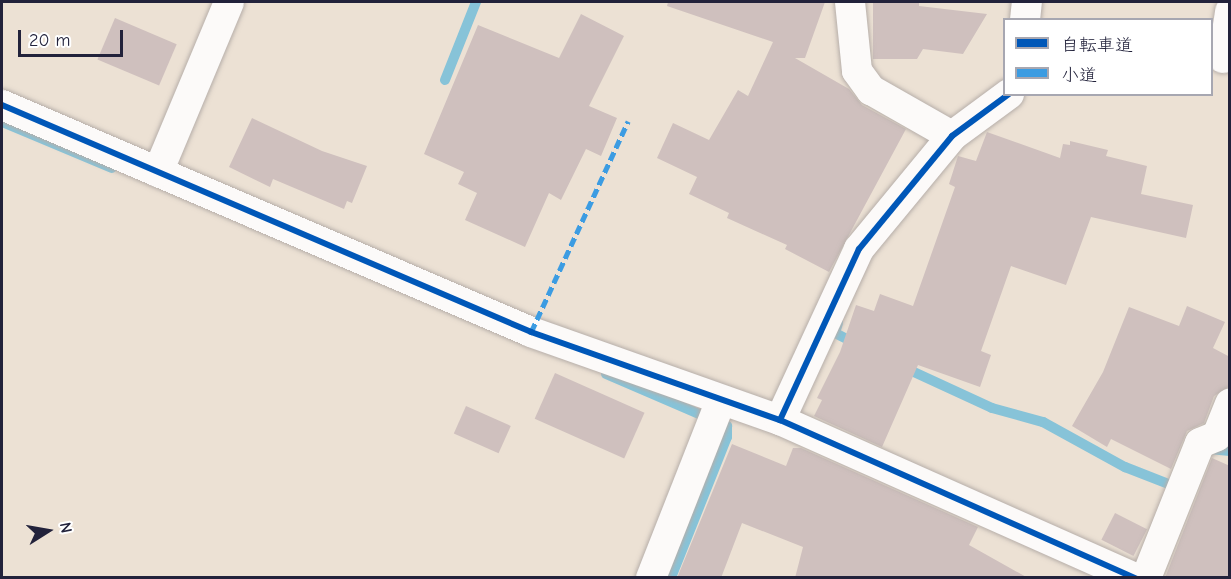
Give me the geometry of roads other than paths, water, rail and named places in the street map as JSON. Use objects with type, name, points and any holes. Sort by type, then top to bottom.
[{"type":"street","points":[[158,172],[229,2]]},
{"type":"street","points":[[850,2],[857,71],[871,90],[952,136]]},
{"type":"street","points":[[1025,18],[1027,2]]},
{"type":"street","points":[[1221,59],[1230,12]]},
{"type":"street","points":[[780,420],[860,249],[952,136],[1006,96]]},
{"type":"street","points":[[2,105],[716,413],[780,420],[1135,578]]},
{"type":"street","points":[[1146,578],[1200,443],[1217,436],[1230,404]]},
{"type":"street","points":[[651,578],[716,413]]},
{"type":"waterway","points":[[445,80],[476,2]]},
{"type":"waterway","points":[[2,122],[112,168]]},
{"type":"waterway","points":[[838,323],[835,333],[857,344]]},
{"type":"waterway","points":[[903,367],[992,408],[1043,422],[1125,467],[1179,488]]},
{"type":"waterway","points":[[606,374],[727,426],[727,437],[671,578]]},
{"type":"waterway","points":[[1210,449],[1230,451]]}]
